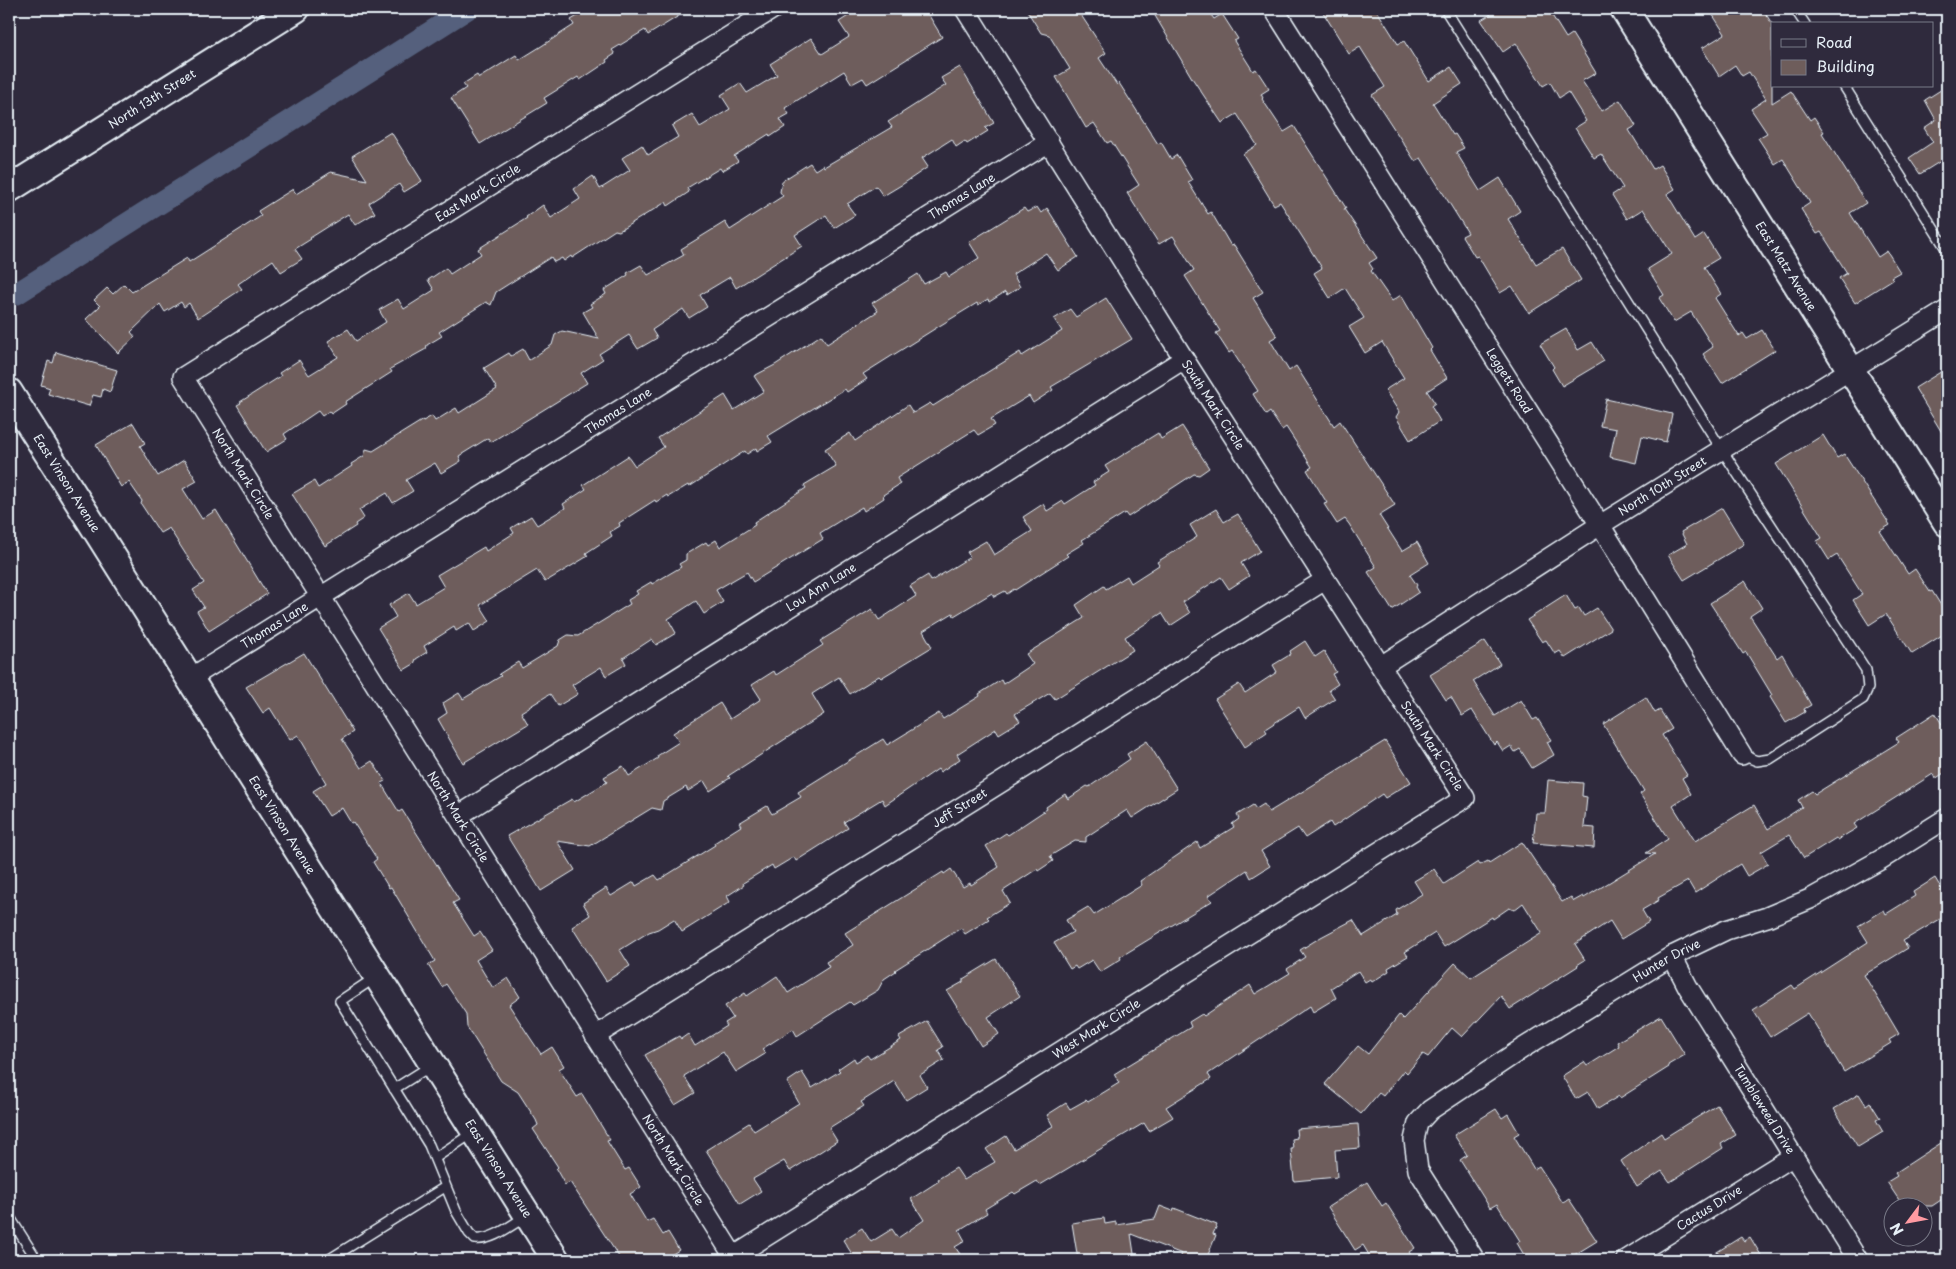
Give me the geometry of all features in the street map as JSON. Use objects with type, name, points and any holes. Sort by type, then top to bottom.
[{"type":"street","name":"North 13th Street","points":[[9,189],[296,9]]},
{"type":"street","name":"East Mark Circle","points":[[183,377],[773,9]]},
{"type":"street","name":"South Mark Circle","points":[[966,9],[1184,359],[1465,798]]},
{"type":"street","name":"Leggett Road","points":[[1274,9],[1600,525],[1742,755]]},
{"type":"street","name":"East Matz Avenue","points":[[1624,9],[1947,523]]},
{"type":"street","name":"Thomas Lane","points":[[189,680],[1049,142]]},
{"type":"street","name":"North 10th Street","points":[[1381,666],[1600,525],[1947,310]]},
{"type":"street","name":"Lou Ann Lane","points":[[458,816],[1184,359]]},
{"type":"street","name":"North Mark Circle","points":[[183,377],[595,1036],[731,1258]]},
{"type":"street","name":"East Vinson Avenue","points":[[9,392],[556,1260]]},
{"type":"street","name":"Jeff Street","points":[[595,1036],[1325,580]]},
{"type":"street","name":"West Mark Circle","points":[[731,1258],[1465,798]]},
{"type":"street","name":"Hunter Drive","points":[[1475,1260],[1418,1170],[1414,1140],[1418,1123],[1430,1110],[1523,1048],[1672,956],[1726,930],[1767,917],[1810,899],[1880,860],[1947,818]]},
{"type":"street","name":"Tumbleweed Drive","points":[[1672,956],[1688,987],[1792,1157],[1858,1260]]},
{"type":"street","name":"Cactus Drive","points":[[1626,1260],[1792,1157]]},
{"type":"lane","points":[[1445,9],[1722,450],[1866,670],[1868,688],[1863,699],[1770,759],[1757,761],[1742,755]]},
{"type":"lane","points":[[1795,9],[1803,22]]},
{"type":"lane","points":[[1845,88],[1947,250]]},
{"type":"lane","points":[[377,977],[340,1001],[435,1158],[456,1211],[475,1239],[481,1240],[527,1215]]},
{"type":"lane","points":[[394,1089],[432,1064]]},
{"type":"lane","points":[[435,1158],[475,1132]]},
{"type":"lane","points":[[328,1260],[445,1187]]},
{"type":"lane","points":[[9,1216],[37,1260]]},
{"type":"building","points":[[589,9],[690,9],[648,35],[645,30],[612,50],[615,54],[606,60],[607,62],[580,80],[578,77],[544,98],[547,103],[480,144],[451,98],[466,88],[463,84],[477,75],[479,78],[516,55],[519,60],[540,47],[574,25],[571,20]]},
{"type":"building","points":[[859,9],[925,9],[942,37],[867,84],[863,78],[852,84],[844,71],[785,108],[789,114],[780,119],[785,127],[770,137],[769,134],[734,156],[738,161],[722,171],[720,168],[687,188],[689,192],[668,206],[666,202],[619,231],[615,230],[572,258],[571,256],[564,261],[562,258],[554,262],[551,257],[496,292],[491,305],[486,302],[439,332],[442,336],[427,345],[426,349],[390,369],[392,372],[345,402],[346,404],[331,414],[329,411],[322,416],[318,411],[284,434],[287,439],[266,452],[237,405],[240,402],[281,376],[279,373],[299,360],[309,375],[338,357],[328,341],[348,329],[356,341],[386,322],[379,310],[398,299],[404,309],[434,290],[428,280],[446,268],[450,274],[481,254],[478,249],[527,218],[543,205],[551,218],[580,199],[574,189],[593,176],[600,189],[630,170],[622,158],[642,145],[648,155],[678,137],[672,126],[692,114],[700,127],[730,109],[721,95],[740,83],[747,93],[777,75],[770,64],[811,38],[822,54],[849,37],[839,22]]},
{"type":"building","points":[[1026,9],[1077,9],[1106,53],[1099,58],[1117,85],[1119,83],[1158,144],[1161,142],[1171,159],[1177,155],[1192,180],[1188,182],[1208,214],[1211,212],[1231,246],[1234,245],[1263,292],[1253,298],[1277,336],[1270,340],[1289,371],[1296,366],[1334,426],[1340,421],[1395,505],[1379,515],[1402,551],[1417,542],[1429,563],[1410,575],[1417,585],[1416,587],[1419,592],[1392,610],[1368,572],[1376,567],[1349,524],[1345,519],[1337,524],[1324,504],[1327,503],[1307,470],[1312,467],[1286,427],[1282,430],[1270,412],[1266,415],[1253,394],[1258,391],[1232,351],[1229,353],[1216,333],[1220,331],[1185,276],[1194,270],[1173,236],[1159,244],[1127,193],[1139,185],[1111,141],[1107,143],[1094,123],[1086,128],[1056,77],[1070,69],[1049,35],[1041,33]]},
{"type":"building","points":[[1151,9],[1207,9],[1214,19],[1222,14],[1238,39],[1234,41],[1253,71],[1256,69],[1269,89],[1261,94],[1262,99],[1284,132],[1294,126],[1346,208],[1344,209],[1377,258],[1369,263],[1373,269],[1371,271],[1392,301],[1401,295],[1432,348],[1430,350],[1447,378],[1427,391],[1435,403],[1431,406],[1440,421],[1410,440],[1396,417],[1399,412],[1385,390],[1404,378],[1382,342],[1365,353],[1349,327],[1364,318],[1345,288],[1330,298],[1314,273],[1322,268],[1280,202],[1274,205],[1243,154],[1257,145],[1237,114],[1222,123],[1192,78]]},
{"type":"building","points":[[1321,9],[1376,9],[1398,44],[1404,41],[1429,81],[1451,67],[1462,84],[1433,103],[1453,135],[1455,134],[1464,148],[1456,152],[1480,191],[1500,178],[1520,211],[1508,219],[1536,264],[1562,249],[1581,280],[1529,313],[1512,286],[1500,293],[1478,256],[1475,257],[1462,236],[1468,233],[1421,158],[1415,161],[1372,95],[1385,87],[1360,47],[1349,54]]},
{"type":"building","points":[[1487,9],[1548,9],[1566,38],[1572,34],[1596,73],[1582,81],[1602,111],[1620,100],[1636,126],[1629,130],[1653,169],[1660,165],[1675,189],[1667,194],[1695,240],[1704,234],[1719,258],[1704,267],[1721,294],[1715,298],[1739,336],[1743,333],[1747,339],[1762,330],[1775,350],[1722,383],[1703,354],[1713,347],[1691,312],[1674,322],[1659,298],[1664,295],[1648,269],[1672,254],[1643,209],[1627,219],[1612,195],[1623,188],[1601,154],[1594,158],[1575,128],[1586,121],[1568,92],[1559,98],[1550,82],[1543,86],[1516,43],[1503,52],[1481,20],[1491,14]]},
{"type":"building","points":[[1709,9],[1763,9],[1771,22],[1772,103],[1791,91],[1810,120],[1814,117],[1866,203],[1850,213],[1878,257],[1887,251],[1900,272],[1891,277],[1893,279],[1855,303],[1839,278],[1847,273],[1821,232],[1817,234],[1801,209],[1810,203],[1783,159],[1775,164],[1758,138],[1767,133],[1751,109],[1766,99],[1749,72],[1742,76],[1735,65],[1719,76],[1702,48],[1725,34]]},
{"type":"building","points":[[960,67],[994,123],[985,128],[988,131],[967,144],[965,141],[956,147],[952,139],[922,158],[928,167],[883,196],[876,186],[847,204],[855,215],[834,228],[826,215],[795,235],[802,246],[736,288],[730,277],[700,295],[707,307],[689,318],[683,309],[652,330],[657,338],[638,349],[629,335],[599,354],[603,359],[581,373],[587,383],[491,442],[488,438],[459,456],[461,461],[441,473],[435,463],[406,480],[413,491],[393,503],[387,493],[359,510],[364,518],[355,524],[356,526],[325,546],[292,494],[314,481],[318,488],[352,466],[351,464],[364,456],[366,449],[373,451],[432,416],[435,421],[456,408],[459,413],[497,389],[484,368],[509,353],[511,356],[523,349],[529,360],[552,345],[555,335],[562,331],[599,339],[583,312],[592,307],[590,304],[606,294],[604,290],[641,265],[648,275],[684,255],[681,249],[725,222],[730,230],[783,196],[780,192],[782,181],[810,163],[815,170],[823,165],[824,167],[892,127],[888,122],[946,85],[941,78]]},
{"type":"building","points":[[1947,86],[1947,164],[1944,159],[1920,174],[1909,158],[1933,142],[1924,128],[1936,120],[1925,100]]},
{"type":"building","points":[[391,132],[422,181],[404,192],[399,184],[369,203],[375,213],[355,225],[348,214],[310,238],[295,249],[302,259],[281,272],[273,260],[238,284],[242,289],[198,318],[189,303],[184,307],[181,302],[165,312],[160,304],[131,332],[135,337],[118,353],[86,319],[100,306],[94,300],[107,288],[113,294],[124,284],[132,292],[187,258],[189,262],[261,216],[258,211],[293,189],[296,194],[331,172],[367,180],[352,156]]},
{"type":"building","points":[[1037,207],[1041,213],[1047,208],[1078,257],[1058,270],[1046,253],[1013,274],[1020,287],[1007,295],[1005,292],[989,302],[988,299],[978,305],[977,303],[936,328],[863,374],[867,379],[847,392],[845,389],[768,436],[772,442],[757,451],[756,448],[747,454],[745,451],[689,487],[688,485],[656,502],[655,500],[619,523],[620,526],[610,532],[612,536],[586,553],[588,556],[545,582],[537,570],[480,605],[490,621],[474,631],[469,623],[456,631],[454,627],[424,646],[427,652],[404,670],[378,628],[396,617],[389,605],[409,593],[416,604],[444,587],[437,575],[484,547],[486,551],[514,533],[511,528],[531,516],[537,525],[565,508],[563,504],[586,489],[583,485],[628,456],[635,466],[664,447],[658,438],[725,395],[734,410],[764,391],[754,376],[775,365],[821,335],[827,344],[878,311],[872,303],[918,274],[924,284],[946,272],[949,277],[979,258],[969,242],[1024,208],[1027,212]]},
{"type":"building","points":[[1106,298],[1132,339],[1051,387],[1053,390],[1033,403],[1029,396],[991,419],[995,425],[978,435],[974,430],[897,478],[900,484],[883,495],[884,498],[864,511],[862,507],[820,533],[823,539],[753,582],[747,572],[716,590],[723,602],[704,614],[696,601],[668,619],[676,633],[656,645],[652,639],[623,658],[626,664],[606,676],[601,667],[572,685],[578,694],[558,706],[550,694],[521,712],[528,724],[463,763],[438,719],[447,713],[443,703],[459,693],[463,699],[501,676],[499,674],[518,662],[522,668],[558,646],[560,640],[568,635],[578,636],[630,604],[628,600],[638,594],[636,591],[681,567],[679,564],[686,560],[686,554],[706,542],[708,545],[716,540],[720,547],[755,525],[754,522],[806,488],[804,485],[836,466],[825,449],[850,433],[855,441],[908,405],[913,413],[930,403],[933,406],[1020,352],[1022,356],[1062,331],[1054,319],[1070,309],[1076,317]]},
{"type":"building","points":[[1566,329],[1578,350],[1592,342],[1604,361],[1562,386],[1552,369],[1554,367],[1540,344]]},
{"type":"building","points":[[56,352],[117,370],[110,392],[103,389],[101,397],[93,395],[89,406],[48,394],[50,388],[41,385],[48,361],[53,363]]},
{"type":"building","points":[[1947,368],[1947,441],[1915,388]]},
{"type":"building","points":[[1606,399],[1672,414],[1666,442],[1642,436],[1636,463],[1610,457],[1616,429],[1600,426]]},
{"type":"building","points":[[133,423],[145,443],[140,446],[158,476],[184,460],[197,481],[183,489],[202,519],[216,510],[267,594],[209,631],[197,611],[204,607],[193,590],[204,583],[169,528],[160,533],[129,482],[121,487],[96,445]]},
{"type":"building","points":[[1182,426],[1209,468],[1199,475],[1194,474],[1128,517],[1125,513],[1082,540],[1084,543],[1066,554],[1068,556],[1015,590],[1007,594],[1005,591],[994,597],[992,593],[954,616],[953,613],[923,631],[932,647],[881,678],[879,676],[850,694],[839,677],[812,694],[824,714],[728,776],[730,778],[710,791],[704,781],[688,791],[686,787],[663,801],[661,810],[652,808],[590,846],[557,841],[575,870],[541,891],[507,836],[572,799],[574,802],[607,782],[604,777],[623,766],[629,776],[658,758],[657,756],[679,742],[673,733],[720,703],[730,719],[761,699],[752,685],[774,671],[776,675],[823,645],[820,641],[872,609],[879,620],[916,596],[910,586],[928,575],[931,581],[970,557],[967,552],[986,541],[994,555],[1032,531],[1023,517],[1043,504],[1047,511],[1063,501],[1065,504],[1095,485],[1093,482],[1109,472],[1105,466],[1158,433],[1161,439]]},
{"type":"building","points":[[1823,435],[1837,458],[1844,454],[1890,525],[1880,531],[1908,574],[1915,569],[1947,615],[1947,632],[1912,654],[1886,614],[1869,625],[1853,600],[1862,594],[1837,555],[1829,560],[1817,541],[1822,538],[1776,464]]},
{"type":"building","points":[[1722,508],[1744,544],[1684,580],[1668,555],[1687,544],[1681,532]]},
{"type":"building","points":[[1216,509],[1224,522],[1238,514],[1260,551],[1241,563],[1249,576],[1229,589],[1221,577],[1183,602],[1190,613],[1170,626],[1162,613],[1125,637],[1133,650],[1055,699],[1050,693],[1015,714],[1020,721],[999,734],[996,729],[957,754],[960,759],[940,772],[938,769],[885,805],[882,799],[844,822],[848,828],[796,861],[794,857],[774,869],[772,865],[743,883],[744,885],[727,896],[730,902],[682,932],[674,919],[620,950],[630,966],[606,981],[572,927],[590,915],[583,903],[606,888],[611,896],[634,882],[636,886],[655,875],[659,880],[715,845],[714,843],[741,826],[739,823],[767,806],[772,814],[801,797],[798,792],[883,739],[887,745],[939,713],[943,719],[980,696],[979,694],[1001,680],[1003,684],[1033,664],[1026,654],[1084,618],[1076,605],[1104,586],[1106,589],[1127,576],[1131,583],[1159,565],[1157,562],[1197,537],[1190,525]]},
{"type":"building","points":[[1745,581],[1762,608],[1750,616],[1777,658],[1782,654],[1811,705],[1804,709],[1805,712],[1786,723],[1770,697],[1772,695],[1746,652],[1743,654],[1710,603]]},
{"type":"building","points":[[1566,595],[1575,610],[1579,608],[1584,616],[1597,608],[1611,629],[1565,658],[1560,651],[1555,654],[1546,640],[1542,642],[1527,620]]},
{"type":"building","points":[[1305,641],[1315,657],[1324,651],[1336,672],[1332,674],[1338,684],[1329,690],[1335,699],[1305,718],[1299,707],[1265,729],[1267,732],[1245,747],[1215,699],[1239,684],[1245,693],[1277,672],[1273,665],[1291,654],[1290,651]]},
{"type":"building","points":[[1485,641],[1500,664],[1473,681],[1495,716],[1521,700],[1533,720],[1537,718],[1551,740],[1547,742],[1554,755],[1532,768],[1520,749],[1515,752],[1511,746],[1503,751],[1497,742],[1494,745],[1472,710],[1462,716],[1451,697],[1446,700],[1430,675]]},
{"type":"building","points":[[304,653],[353,732],[342,739],[361,768],[372,761],[385,781],[381,783],[399,812],[402,810],[459,900],[453,903],[474,936],[480,932],[492,950],[476,960],[493,988],[508,978],[520,997],[509,1005],[541,1054],[552,1047],[564,1066],[559,1069],[577,1097],[582,1094],[610,1140],[607,1141],[625,1170],[629,1168],[641,1187],[630,1194],[647,1222],[653,1219],[663,1235],[668,1232],[679,1250],[663,1260],[621,1260],[570,1182],[565,1185],[556,1169],[558,1167],[533,1129],[538,1125],[536,1120],[518,1092],[501,1081],[467,1027],[466,1014],[446,984],[442,987],[428,965],[435,961],[391,887],[389,888],[373,862],[377,859],[342,808],[329,816],[313,791],[326,783],[298,735],[290,740],[270,708],[263,713],[246,687]]},
{"type":"building","points":[[1646,697],[1655,713],[1660,710],[1672,729],[1662,735],[1687,775],[1682,778],[1691,794],[1673,806],[1695,841],[1754,805],[1768,829],[1802,807],[1798,800],[1812,791],[1815,794],[1899,742],[1896,738],[1935,713],[1947,732],[1947,771],[1935,779],[1933,774],[1854,824],[1857,828],[1837,840],[1836,838],[1804,858],[1789,835],[1761,852],[1768,864],[1747,876],[1740,864],[1695,893],[1688,881],[1658,898],[1659,900],[1642,910],[1649,922],[1621,939],[1610,921],[1575,944],[1585,960],[1578,966],[1510,1009],[1501,996],[1462,1037],[1452,1028],[1428,1057],[1423,1054],[1407,1073],[1404,1070],[1383,1096],[1379,1093],[1361,1114],[1325,1084],[1358,1046],[1368,1054],[1399,1015],[1403,1019],[1455,963],[1471,978],[1542,933],[1523,903],[1514,910],[1509,908],[1493,919],[1492,917],[1444,947],[1435,933],[1405,952],[1408,956],[1388,968],[1389,971],[1372,982],[1370,979],[1365,982],[1358,971],[1331,988],[1336,998],[1313,1012],[1310,1006],[1208,1074],[1211,1079],[1166,1107],[1173,1117],[1149,1131],[1144,1123],[1040,1185],[1037,1181],[1015,1194],[1013,1192],[985,1209],[987,1213],[959,1230],[965,1241],[955,1247],[960,1254],[950,1260],[842,1260],[852,1254],[843,1240],[862,1228],[871,1242],[892,1229],[898,1238],[924,1220],[911,1199],[939,1181],[938,1179],[956,1168],[964,1180],[995,1162],[986,1149],[1006,1136],[1014,1149],[1053,1126],[1047,1115],[1066,1103],[1070,1109],[1086,1100],[1088,1102],[1119,1083],[1114,1074],[1191,1027],[1189,1022],[1202,1014],[1204,1016],[1250,985],[1255,994],[1290,973],[1287,969],[1305,957],[1300,950],[1353,920],[1363,936],[1397,915],[1396,910],[1422,894],[1414,881],[1434,869],[1444,884],[1478,862],[1480,865],[1488,861],[1489,863],[1522,842],[1562,902],[1571,897],[1574,901],[1583,896],[1584,898],[1655,854],[1646,853],[1668,839],[1640,794],[1644,791],[1603,724]]},
{"type":"building","points":[[1147,741],[1177,789],[1132,818],[1127,810],[1086,837],[1086,842],[1075,841],[1050,856],[1053,861],[1003,891],[1010,903],[987,917],[989,919],[965,934],[961,928],[895,970],[884,979],[878,990],[853,1005],[850,1002],[797,1036],[793,1029],[762,1049],[765,1054],[736,1072],[723,1052],[684,1076],[695,1093],[675,1105],[645,1055],[679,1036],[681,1039],[688,1034],[695,1046],[727,1026],[725,1023],[733,1018],[725,1006],[745,993],[747,996],[777,976],[788,993],[829,967],[826,962],[853,945],[845,933],[943,872],[944,874],[951,869],[963,887],[970,883],[971,885],[999,867],[986,846],[1006,833],[1008,835],[1047,809],[1046,807],[1065,794],[1068,799],[1087,786],[1089,787],[1130,759],[1127,754]]},
{"type":"building","points":[[1385,741],[1411,782],[1385,798],[1382,794],[1333,827],[1330,822],[1305,838],[1298,828],[1261,851],[1270,866],[1251,878],[1247,870],[1208,896],[1212,901],[1120,957],[1121,959],[1100,972],[1092,960],[1077,969],[1075,966],[1070,969],[1054,943],[1073,932],[1066,920],[1088,907],[1094,915],[1142,885],[1140,881],[1197,842],[1200,848],[1234,827],[1232,824],[1239,819],[1237,815],[1253,805],[1256,809],[1264,804],[1269,812]]},
{"type":"building","points":[[1548,780],[1583,783],[1582,796],[1587,797],[1584,827],[1595,828],[1594,848],[1533,843],[1536,813],[1545,813]]},
{"type":"building","points":[[1935,878],[1947,898],[1947,915],[1903,941],[1908,948],[1864,975],[1899,1034],[1889,1040],[1891,1043],[1844,1072],[1808,1013],[1770,1037],[1753,1010],[1792,985],[1795,989],[1868,942],[1858,926],[1884,910],[1886,914],[1915,896],[1913,892]]},
{"type":"building","points":[[996,959],[1020,996],[988,1017],[999,1034],[981,1046],[947,991]]},
{"type":"building","points":[[1661,1016],[1685,1055],[1620,1098],[1619,1096],[1598,1109],[1588,1092],[1576,1099],[1562,1076],[1584,1062],[1587,1066],[1619,1046],[1617,1042]]},
{"type":"building","points":[[927,1021],[943,1047],[938,1050],[944,1060],[920,1075],[927,1087],[906,1100],[894,1081],[861,1102],[864,1106],[829,1128],[837,1141],[790,1171],[784,1161],[753,1179],[761,1191],[740,1204],[706,1150],[749,1123],[754,1131],[799,1103],[787,1082],[802,1072],[812,1088],[840,1071],[838,1069],[854,1058],[856,1062],[867,1055],[870,1059],[901,1040],[899,1037]]},
{"type":"building","points":[[1859,1094],[1866,1105],[1870,1102],[1880,1118],[1876,1120],[1883,1132],[1858,1147],[1834,1109]]},
{"type":"building","points":[[1717,1105],[1736,1135],[1721,1144],[1723,1148],[1670,1182],[1662,1171],[1637,1187],[1621,1161],[1661,1133],[1664,1138]]},
{"type":"building","points":[[1496,1109],[1502,1118],[1508,1114],[1519,1133],[1514,1136],[1534,1169],[1539,1166],[1563,1203],[1569,1199],[1597,1241],[1566,1260],[1527,1260],[1517,1243],[1520,1241],[1497,1204],[1490,1208],[1460,1160],[1467,1155],[1454,1135]]},
{"type":"building","points":[[1358,1124],[1360,1148],[1335,1150],[1337,1177],[1294,1181],[1291,1149],[1293,1149],[1292,1139],[1297,1138],[1296,1129]]},
{"type":"building","points":[[1947,1139],[1947,1196],[1934,1205],[1934,1196],[1896,1196],[1887,1182],[1897,1176],[1895,1173]]},
{"type":"building","points":[[1367,1182],[1382,1206],[1386,1203],[1415,1248],[1409,1252],[1414,1260],[1372,1260],[1363,1245],[1355,1250],[1328,1207]]},
{"type":"building","points":[[1160,1206],[1173,1211],[1174,1208],[1217,1225],[1213,1234],[1216,1235],[1206,1260],[1179,1260],[1182,1254],[1131,1234],[1135,1260],[1078,1260],[1072,1223],[1104,1218],[1105,1224],[1116,1222],[1116,1225],[1155,1219]]},
{"type":"building","points":[[1741,1237],[1744,1241],[1750,1237],[1764,1260],[1704,1260]]},
{"type":"waterway","points":[[16,294],[467,9]]}]
